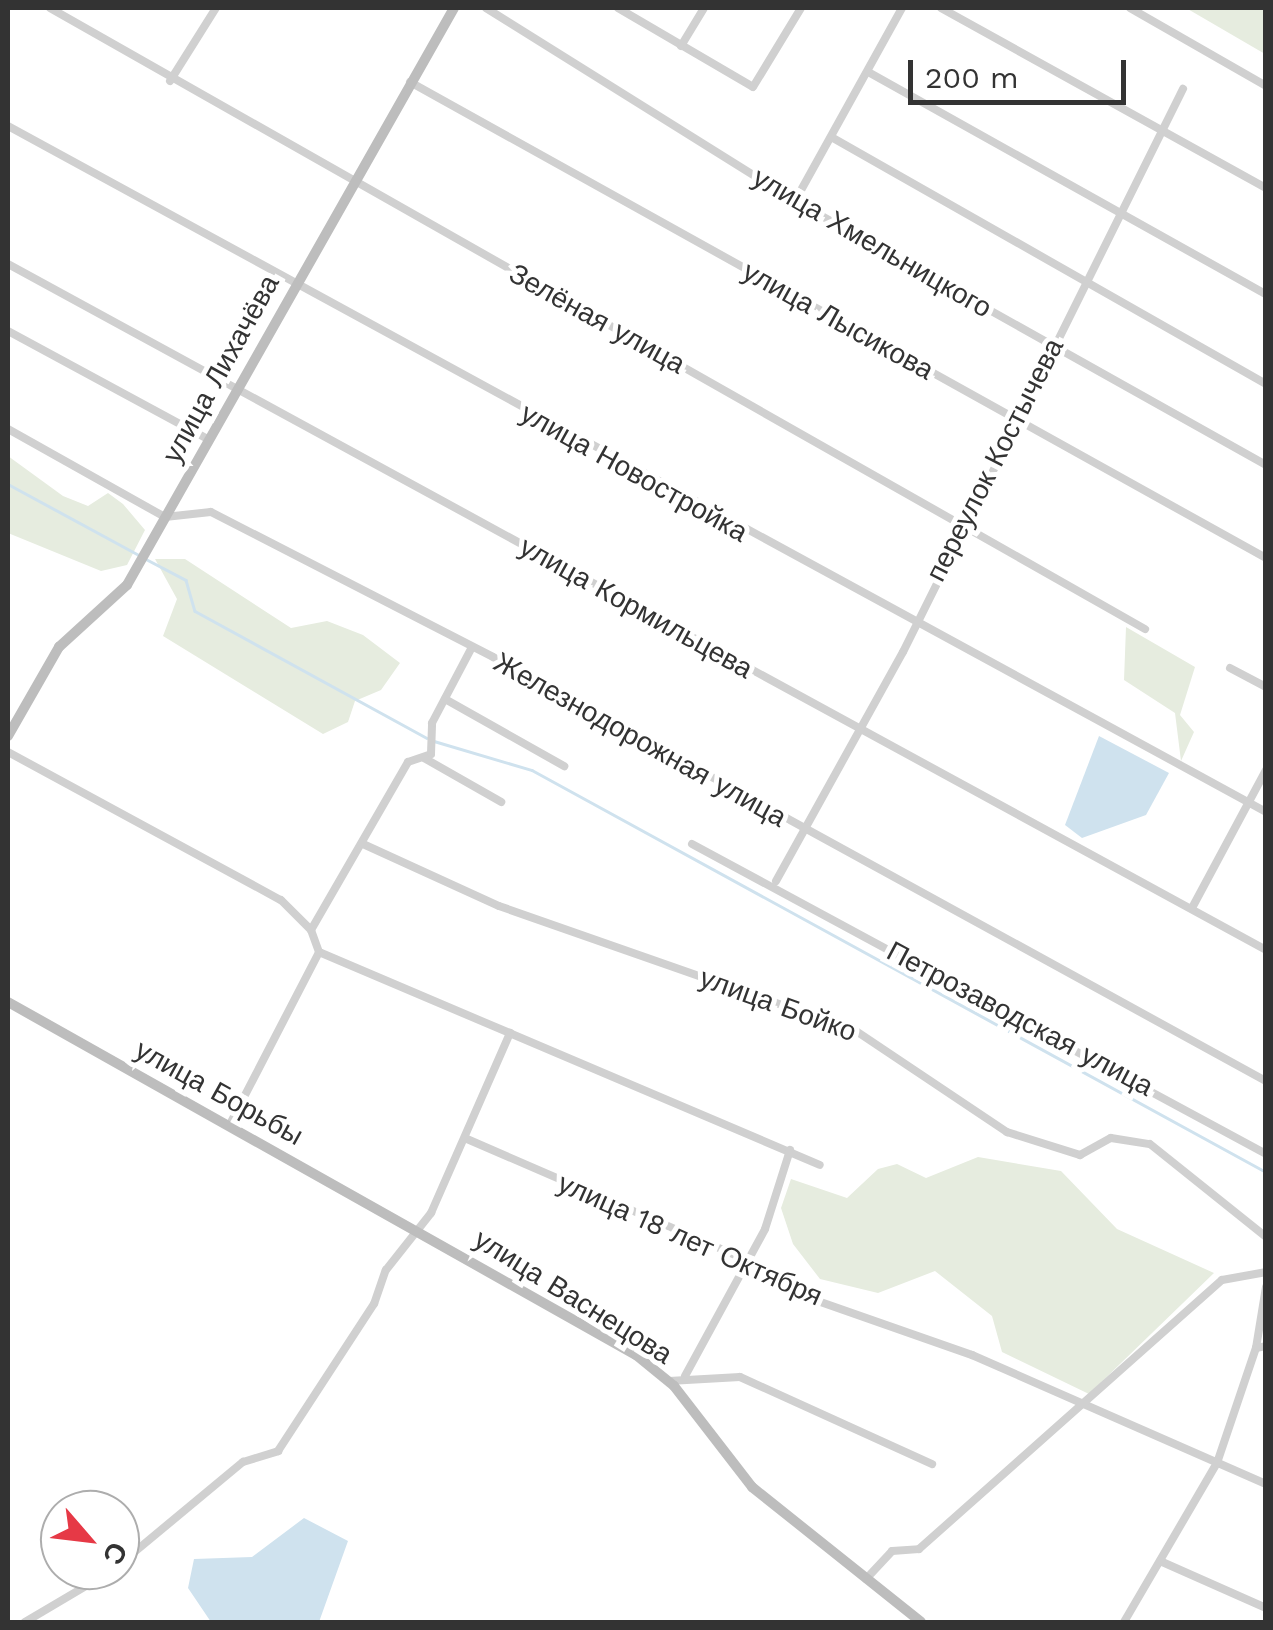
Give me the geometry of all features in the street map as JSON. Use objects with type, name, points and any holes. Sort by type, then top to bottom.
[{"type":"street","name":"Зелёная улица","points":[[50,8],[170,81],[1145,629]]},
{"type":"street","points":[[170,81],[216,8]]},
{"type":"street","name":"улица Лихачёва","points":[[8,736],[52,657],[127,586],[293,285],[454,8]]},
{"type":"street","name":"улица Хмельницкого","points":[[486,8],[795,201],[1266,465]]},
{"type":"street","points":[[618,8],[753,87],[801,8]]},
{"type":"street","points":[[681,46],[704,8]]},
{"type":"street","points":[[795,201],[870,73],[902,8]]},
{"type":"street","points":[[940,8],[1266,188]]},
{"type":"street","points":[[1130,8],[1266,86]]},
{"type":"street","points":[[870,73],[1266,294]]},
{"type":"street","name":"улица Лысикова","points":[[410,82],[1266,558]]},
{"type":"street","name":"переулок Костычева","points":[[776,881],[861,730],[960,523],[1183,89]]},
{"type":"street","name":"улица Новостройка","points":[[8,126],[912,626],[1266,812]]},
{"type":"street","points":[[833,138],[1266,384]]},
{"type":"street","name":"улица Кормильцева","points":[[8,264],[1266,950]]},
{"type":"street","points":[[8,331],[208,439]]},
{"type":"street","points":[[8,429],[165,517]]},
{"type":"street","name":"Железнодорожная улица","points":[[165,517],[211,512],[471,649],[1266,1082]]},
{"type":"street","points":[[424,758],[445,698],[471,649]]},
{"type":"street","points":[[1230,668],[1266,686]]},
{"type":"street","points":[[445,698],[564,766]]},
{"type":"street","points":[[8,752],[281,900],[311,930],[319,952],[820,1165]]},
{"type":"street","points":[[311,930],[408,762],[424,758],[501,802]]},
{"type":"street","points":[[1192,908],[1266,770]]},
{"type":"street","name":"улица Бойко","points":[[363,844],[499,906],[856,1030],[1007,1132],[1080,1155],[1111,1138],[1150,1144],[1266,1237]]},
{"type":"street","name":"Петрозаводская улица","points":[[692,844],[776,881],[971,998],[1266,1154]]},
{"type":"street","points":[[230,1124],[319,952]]},
{"type":"street","name":"улица Борьбы","points":[[8,1002],[412,1226]]},
{"type":"street","points":[[140,1547],[243,1462],[278,1451],[467,1139],[510,1033]]},
{"type":"street","name":"улица 18 лет Октября","points":[[467,1139],[746,1259],[792,1292],[972,1355],[1266,1484]]},
{"type":"street","points":[[685,1376],[746,1259],[790,1150]]},
{"type":"street","name":"улица Васнецова","points":[[412,1226],[669,1381],[752,1487],[921,1622]]},
{"type":"street","points":[[866,1579],[892,1552],[919,1550],[1089,1404],[1222,1280],[1266,1272]]},
{"type":"street","points":[[1124,1622],[1217,1463],[1261,1347],[1266,1286]]},
{"type":"street","points":[[669,1381],[685,1376],[755,1382],[932,1464]]},
{"type":"street","points":[[1160,1562],[1266,1608]]},
{"type":"street","points":[[25,1622],[79,1590]]},
{"type":"shaded area","points":[[1186,8],[1265,8],[1265,54]]},
{"type":"shaded area","points":[[8,456],[63,496],[88,506],[108,493],[123,504],[145,530],[127,565],[101,571],[8,533]]},
{"type":"shaded area","points":[[155,559],[185,559],[291,628],[327,621],[363,635],[400,663],[381,690],[355,701],[348,722],[323,734],[163,636],[177,599]]},
{"type":"shaded area","points":[[1126,627],[1195,667],[1180,715],[1194,732],[1181,761],[1175,713],[1124,680]]},
{"type":"shaded area","points":[[978,1157],[1061,1171],[1117,1229],[1214,1273],[1089,1394],[1002,1352],[992,1316],[935,1271],[878,1293],[820,1279],[793,1244],[781,1208],[791,1179],[847,1198],[878,1169],[897,1164],[926,1178]]},
{"type":"water","points":[[1099,736],[1169,773],[1146,815],[1082,838],[1065,825]]},
{"type":"water","points":[[304,1518],[348,1541],[319,1622],[211,1622],[188,1588],[194,1559],[252,1557]]},
{"type":"waterway","points":[[8,484],[139,555]]},
{"type":"waterway","points":[[146,559],[186,580],[195,611],[427,738]]},
{"type":"waterway","points":[[434,741],[532,770],[1266,1172]]}]
